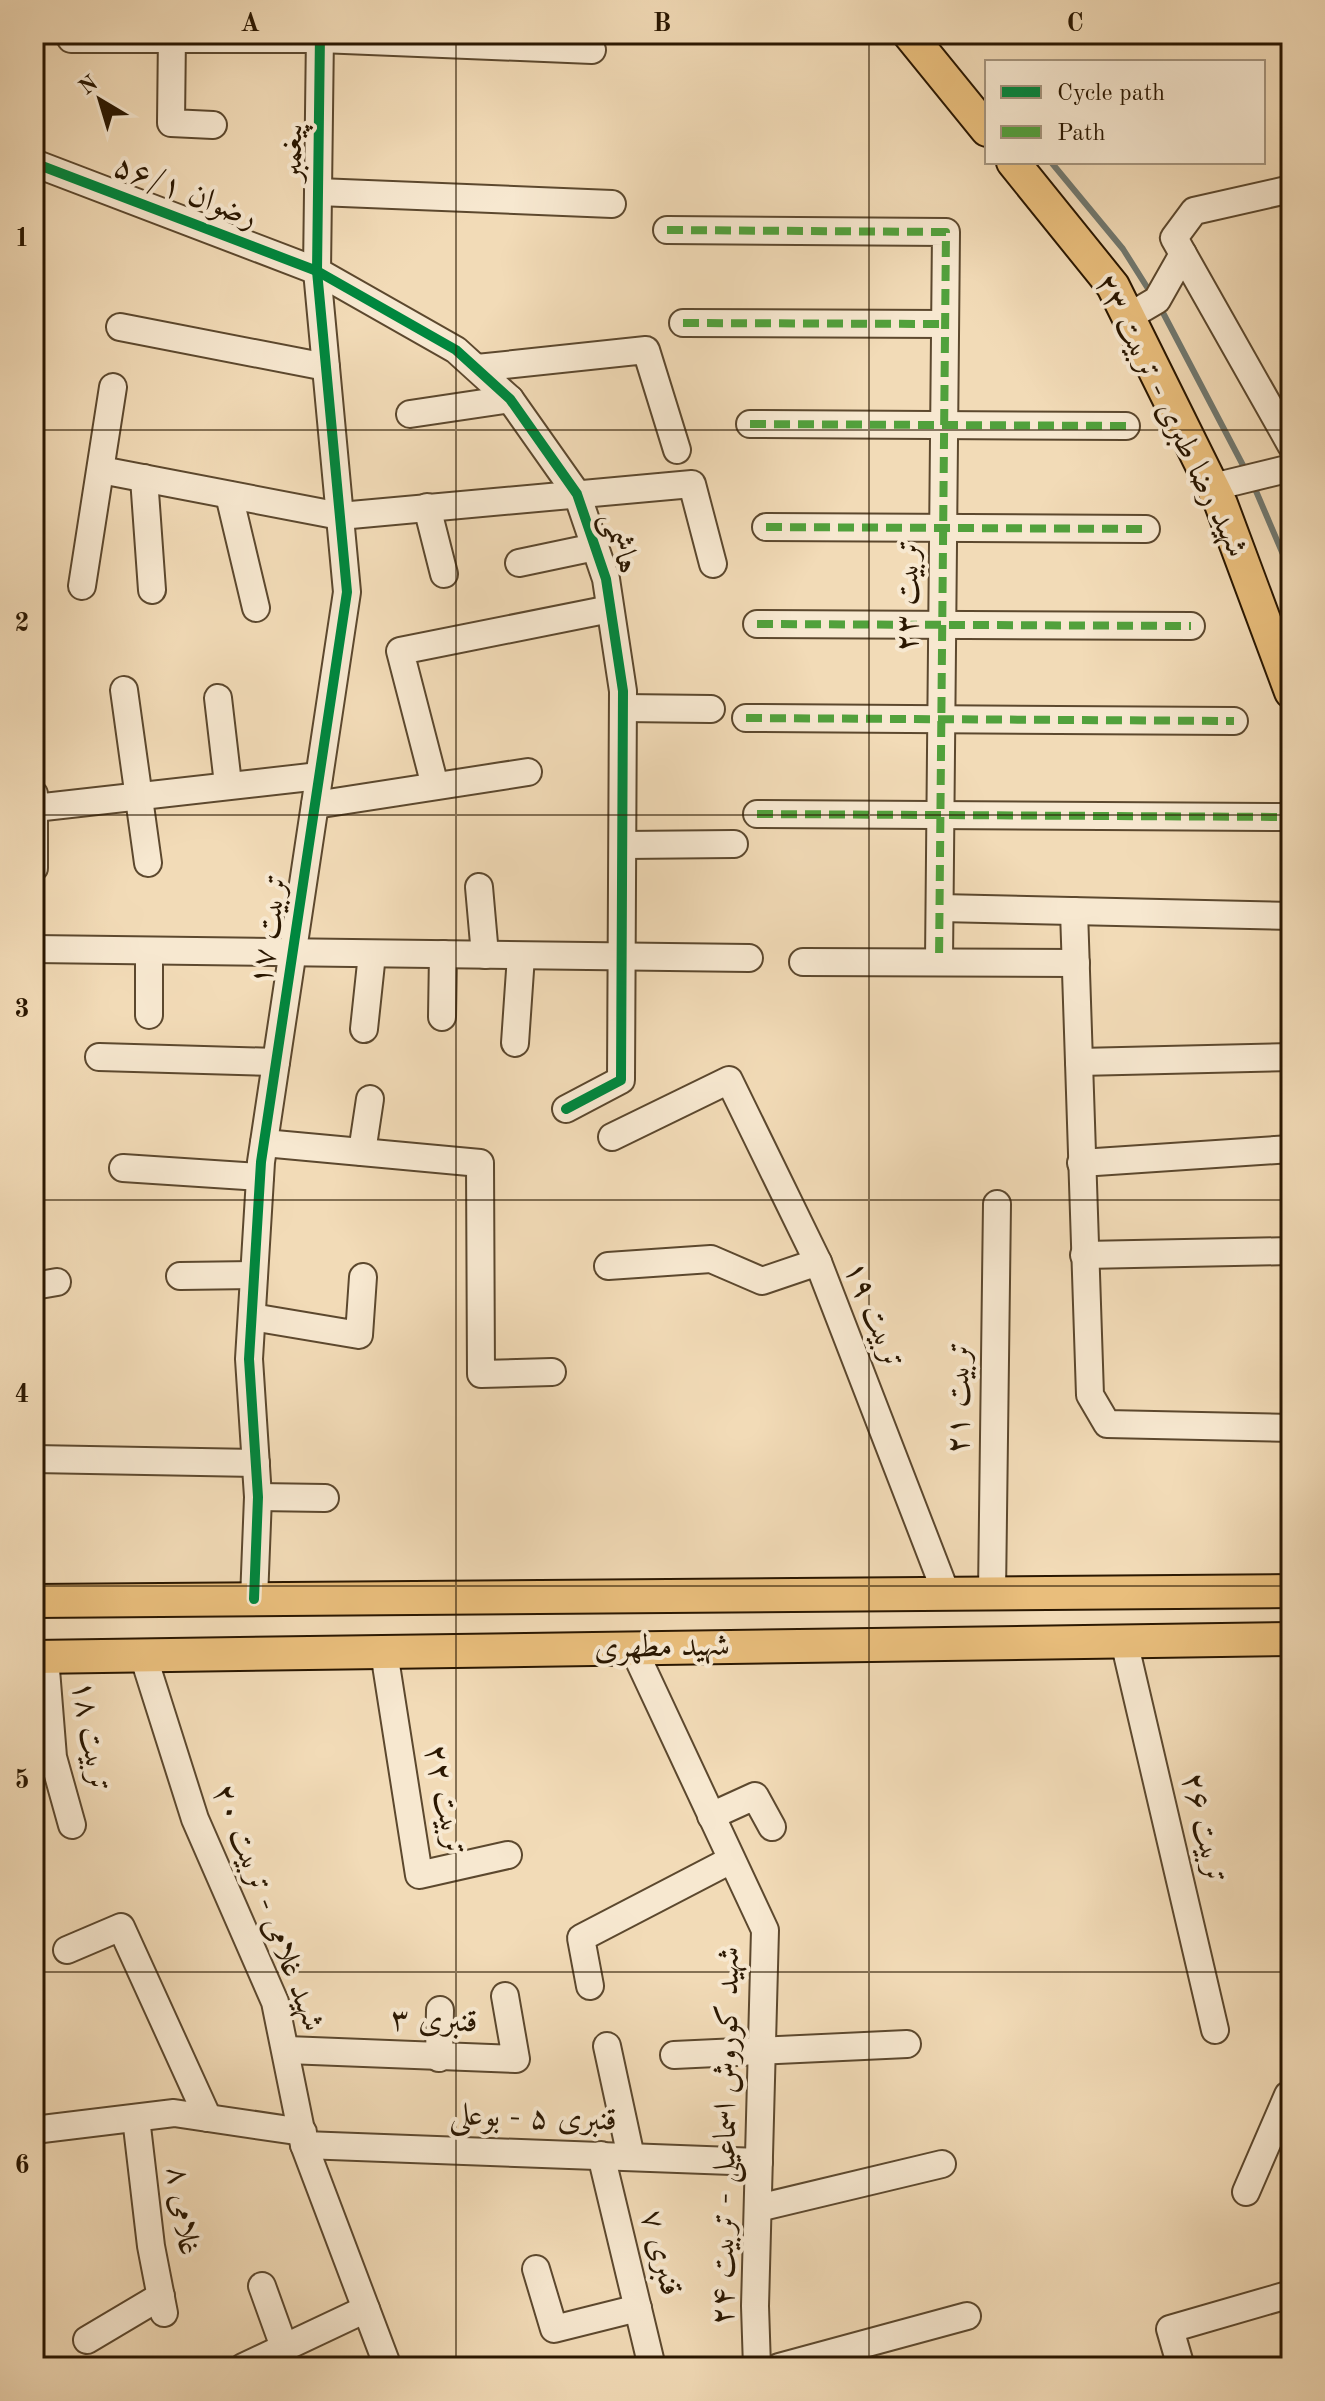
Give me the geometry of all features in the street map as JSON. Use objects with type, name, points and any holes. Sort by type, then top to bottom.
[{"type":"main road","points":[[909,34],[985,128]]},
{"type":"main road","name":"شهید رضا طبری - تربیت ۲۳","points":[[1015,164],[1113,286],[1213,487],[1291,692]]},
{"type":"main road","name":"شهید مطهری","points":[[34,1601],[1291,1591]]},
{"type":"main road","points":[[788,1595],[788,1646]]},
{"type":"main road","name":"شهید مطهری","points":[[39,1657],[1291,1639]]},
{"type":"street","points":[[172,36],[171,123],[213,125]]},
{"type":"street","points":[[71,39],[320,37],[592,50]]},
{"type":"street","name":"پیغمبر","points":[[317,271],[320,37]]},
{"type":"street","name":"رضوان ۵۶/۱","points":[[34,163],[317,271]]},
{"type":"street","points":[[1291,189],[1194,211],[1174,238],[1291,445]]},
{"type":"street","points":[[318,192],[612,204]]},
{"type":"street","name":"تربیت ۲۳","points":[[667,230],[946,232],[939,961]]},
{"type":"street","points":[[1128,317],[1157,300],[1183,254]]},
{"type":"street","name":"تربیت ۱۷","points":[[254,1599],[258,1497],[249,1359],[260,1177],[347,592],[317,271]]},
{"type":"street","name":"هاشمی","points":[[317,271],[456,350],[510,399],[577,494],[606,579],[623,708],[621,1080],[566,1109]]},
{"type":"street","points":[[683,323],[945,324]]},
{"type":"street","points":[[120,327],[326,367]]},
{"type":"street","points":[[477,368],[646,350],[677,450]]},
{"type":"street","points":[[82,586],[113,387]]},
{"type":"street","points":[[410,414],[510,399]]},
{"type":"street","points":[[750,424],[1126,426]]},
{"type":"street","points":[[1213,487],[1291,468]]},
{"type":"street","points":[[101,470],[340,516],[692,484],[713,564]]},
{"type":"street","points":[[144,478],[152,590]]},
{"type":"street","points":[[229,495],[256,608]]},
{"type":"street","points":[[427,507],[444,574]]},
{"type":"street","points":[[766,527],[1146,529]]},
{"type":"street","points":[[519,563],[595,547]]},
{"type":"street","points":[[435,786],[400,651],[610,609]]},
{"type":"street","points":[[757,624],[1191,626]]},
{"type":"street","points":[[124,690],[148,863]]},
{"type":"street","points":[[218,698],[228,784]]},
{"type":"street","points":[[623,708],[711,709]]},
{"type":"street","points":[[746,718],[1234,721]]},
{"type":"street","points":[[315,805],[528,772]]},
{"type":"street","points":[[34,868],[35,800],[138,794],[319,776]]},
{"type":"street","points":[[757,814],[1286,817]]},
{"type":"street","points":[[623,845],[734,844]]},
{"type":"street","points":[[479,887],[485,955]]},
{"type":"street","points":[[940,908],[1291,916]]},
{"type":"street","points":[[1074,911],[1090,1395],[1107,1424],[1291,1428]]},
{"type":"street","points":[[34,949],[749,958]]},
{"type":"street","points":[[149,952],[149,1015]]},
{"type":"street","points":[[364,1029],[372,954]]},
{"type":"street","points":[[442,1017],[443,954]]},
{"type":"street","points":[[515,1043],[521,956]]},
{"type":"street","points":[[803,962],[1076,963]]},
{"type":"street","points":[[99,1057],[276,1062]]},
{"type":"street","points":[[1079,1062],[1291,1057]]},
{"type":"street","points":[[612,1137],[729,1080],[818,1262]]},
{"type":"street","points":[[362,1152],[370,1099]]},
{"type":"street","points":[[264,1143],[480,1163],[481,1374],[552,1372]]},
{"type":"street","points":[[1081,1163],[1291,1149]]},
{"type":"street","points":[[123,1168],[260,1177]]},
{"type":"street","name":"تربیت ۲۱","points":[[992,1593],[997,1204]]},
{"type":"street","points":[[1084,1255],[1291,1251]]},
{"type":"street","name":"تربیت ۱۹","points":[[608,1266],[711,1259],[762,1281],[818,1262],[946,1593]]},
{"type":"street","points":[[180,1276],[254,1275]]},
{"type":"street","points":[[252,1317],[359,1335],[363,1277]]},
{"type":"street","points":[[34,1459],[256,1463]]},
{"type":"street","points":[[258,1497],[325,1498]]},
{"type":"street","name":"تربیت ۲۶","points":[[1124,1641],[1215,2030]]},
{"type":"street","name":"شهید کوروش اسماعیلی - تربیت ۲۴","points":[[633,1648],[765,1930],[757,2367]]},
{"type":"street","name":"تربیت ۲۲","points":[[384,1652],[419,1875],[508,1855]]},
{"type":"street","name":"شهید غلامی - تربیت ۲۰","points":[[143,1655],[195,1819],[275,2002],[304,2138],[388,2367]]},
{"type":"street","name":"تربیت ۱۸","points":[[39,1657],[53,1757],[72,1825]]},
{"type":"street","points":[[711,1816],[755,1796],[772,1827]]},
{"type":"street","points":[[590,1986],[581,1938],[731,1860]]},
{"type":"street","points":[[67,1950],[121,1927],[208,2118]]},
{"type":"street","name":"قنبری ۳","points":[[287,2050],[516,2059],[505,1996]]},
{"type":"street","points":[[439,2058],[440,2010]]},
{"type":"street","points":[[674,2055],[907,2044]]},
{"type":"street","points":[[607,2046],[631,2157]]},
{"type":"street","points":[[1246,2192],[1288,2095],[1291,2096]]},
{"type":"street","name":"قنبری ۵ - بوعلی","points":[[34,2130],[174,2113],[304,2138],[759,2162]]},
{"type":"street","name":"غلامی ۸","points":[[87,2340],[162,2305],[136,2118]]},
{"type":"street","name":"قنبری ۷","points":[[601,2155],[652,2367]]},
{"type":"street","points":[[758,2208],[942,2164]]},
{"type":"street","points":[[536,2269],[554,2329],[638,2308]]},
{"type":"street","points":[[262,2286],[284,2347]]},
{"type":"street","points":[[1181,2367],[1170,2329],[1291,2294]]},
{"type":"street","points":[[243,2367],[366,2309]]},
{"type":"street","points":[[779,2367],[967,2316]]},
{"type":"waterway","points":[[1053,164],[1123,249],[1152,295]]},
{"type":"waterway","points":[[1160,307],[1246,471]]},
{"type":"waterway","points":[[1253,484],[1291,573]]},
{"type":"marked path","points":[[667,230],[946,232],[939,961]]},
{"type":"marked path","points":[[683,323],[945,324]]},
{"type":"marked path","points":[[750,424],[1126,426]]},
{"type":"marked path","points":[[766,527],[1146,529]]},
{"type":"marked path","points":[[757,624],[1191,626]]},
{"type":"marked path","points":[[746,718],[1234,721]]},
{"type":"marked path","points":[[757,814],[1286,817]]},
{"type":"cycle path","points":[[254,1599],[258,1497],[249,1359],[261,1162],[347,592],[317,271],[320,34]]},
{"type":"cycle path","points":[[34,163],[317,271],[456,350],[510,399],[577,494],[606,579],[623,691],[621,1080],[566,1109]]}]
